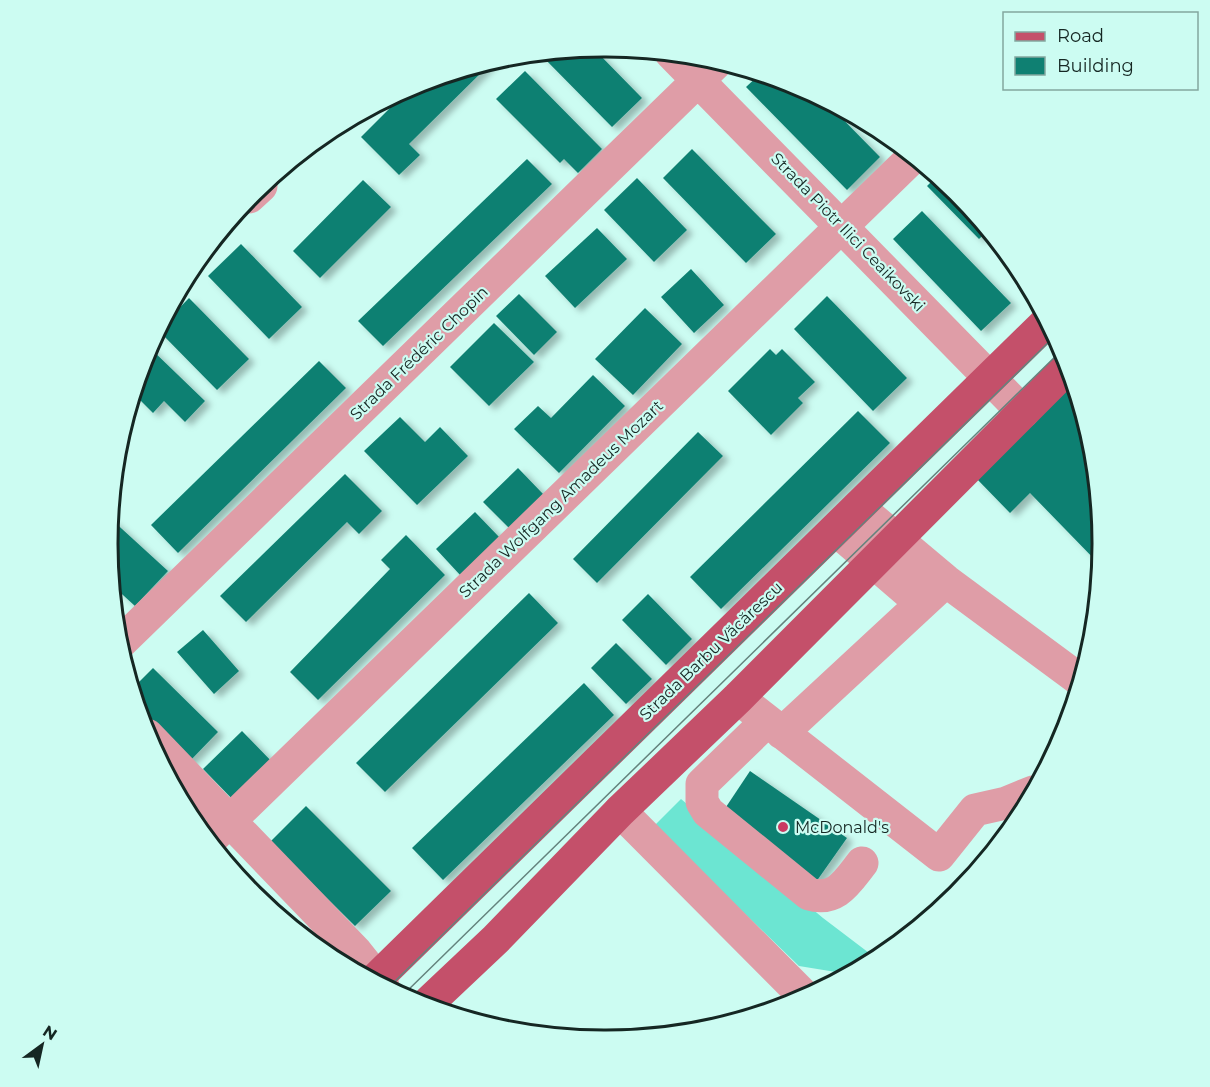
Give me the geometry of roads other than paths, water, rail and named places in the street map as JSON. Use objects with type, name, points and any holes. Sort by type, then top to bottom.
[{"type":"main road","name":"Strada Barbu Văcărescu","points":[[384,977],[1041,328]]},
{"type":"main road","points":[[433,998],[496,939],[620,811],[738,698],[1061,375]]},
{"type":"street","name":"Strada Piotr Ilici Ceaikovski","points":[[708,71],[842,226],[1023,412]]},
{"type":"street","name":"Strada Frédéric Chopin","points":[[128,636],[708,71]]},
{"type":"street","name":"Strada Wolfgang Amadeus Mozart","points":[[220,830],[907,163]]},
{"type":"street","points":[[847,519],[885,551],[945,581],[1073,675]]},
{"type":"street","points":[[885,551],[921,603]]},
{"type":"street","points":[[862,863],[842,889],[834,894],[826,897],[809,894],[708,812],[702,802],[702,784],[775,727],[945,581]]},
{"type":"street","points":[[738,698],[939,855],[975,810],[1016,804]]},
{"type":"street","points":[[177,774],[220,830],[362,965]]},
{"type":"street","points":[[620,811],[798,990]]},
{"type":"tram line","points":[[394,982],[1048,343]]},
{"type":"tram line","points":[[409,989],[1054,358]]},
{"type":"place","name":"McDonald's","points":[[783,827]]}]
